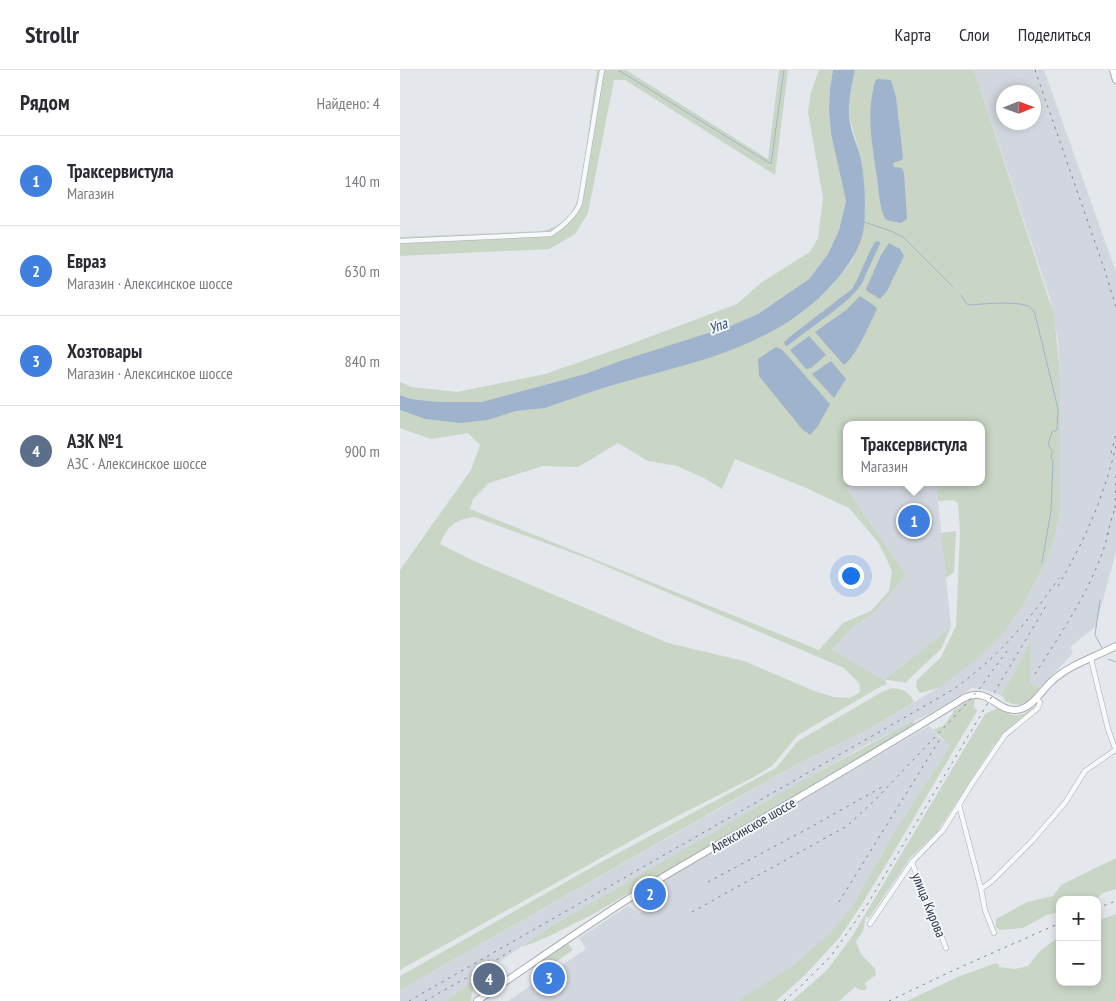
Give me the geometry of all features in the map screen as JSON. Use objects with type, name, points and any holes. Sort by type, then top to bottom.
[{"type":"main road","points":[[1113,70],[1116,80]]},
{"type":"main road","points":[[1036,698],[1058,676],[1116,646]]},
{"type":"main road","name":"Алексинское шоссе","points":[[477,1001],[567,939],[673,872],[852,767],[964,698],[980,694],[1007,709],[1017,710],[1027,706],[1036,698]]},
{"type":"street","points":[[400,241],[551,234],[561,228],[578,210],[580,203],[602,70]]},
{"type":"street","points":[[981,889],[992,882],[1059,809],[1084,771],[1115,751],[1091,659]]},
{"type":"street","points":[[870,924],[912,862],[943,830],[973,782],[1006,736],[1038,708],[1040,702],[1036,698]]},
{"type":"street","points":[[960,805],[985,910],[994,933]]},
{"type":"street","name":"улица Кирова","points":[[912,862],[921,890],[934,916],[946,948]]},
{"type":"shaded area","points":[[974,70],[1044,70],[1116,272],[1116,552],[1096,626],[1070,647],[1073,653],[1040,688],[1030,683],[1031,641],[1013,676],[1000,695],[972,688],[931,713],[866,745],[550,927],[446,1001],[400,1001],[400,990],[803,761],[868,730],[938,688],[1003,634],[1023,605],[1047,559],[1060,511],[1060,373],[1058,341],[1050,298]]},
{"type":"shaded area","points":[[865,486],[936,486],[951,627],[884,680],[832,650],[852,628],[876,611],[906,575],[846,488]]},
{"type":"shaded area","points":[[929,726],[950,746],[896,829],[853,905],[831,932],[792,966],[748,996],[738,1001],[508,1001],[586,949],[579,938],[628,906],[639,914],[649,908],[644,894],[676,873]]},
{"type":"green space","points":[[597,70],[626,70],[768,159],[779,70],[788,70],[775,175],[625,80],[614,80],[588,213],[575,234],[549,249],[400,256],[400,237],[544,231],[566,219],[579,198]]},
{"type":"green space","points":[[819,70],[833,70],[829,109],[831,134],[846,201],[839,230],[828,254],[809,279],[758,314],[730,326],[585,374],[481,402],[439,402],[411,399],[400,395],[400,382],[411,387],[457,392],[545,374],[620,348],[737,304],[762,282],[810,252],[818,238],[823,198],[808,112],[811,92]]},
{"type":"green space","points":[[855,70],[974,70],[1054,315],[1060,373],[1060,511],[1047,559],[1023,605],[1003,634],[975,661],[938,688],[920,693],[916,687],[917,680],[941,657],[956,626],[960,532],[958,503],[954,500],[938,501],[936,486],[985,486],[985,421],[843,421],[843,486],[865,486],[846,488],[906,575],[876,611],[852,628],[832,650],[884,680],[951,627],[941,649],[905,683],[885,680],[887,684],[798,735],[772,766],[754,777],[656,827],[400,970],[400,570],[471,470],[480,445],[468,433],[431,439],[400,428],[400,410],[425,419],[488,420],[516,411],[545,407],[678,367],[801,313],[829,288],[852,261],[863,230],[864,183],[860,155],[849,116],[849,98]],"holes":[[[618,443],[648,461],[677,466],[704,478],[722,489],[735,459],[804,487],[849,508],[878,542],[889,564],[892,572],[889,591],[871,611],[843,623],[819,650],[470,509],[473,499],[489,483],[543,466],[578,467]],[[475,517],[589,559],[844,668],[860,684],[860,692],[850,698],[833,697],[814,691],[744,661],[668,643],[474,561],[440,544],[446,532],[453,524]]]},
{"type":"green space","points":[[956,531],[954,572],[946,578],[941,533]]},
{"type":"green space","points":[[1031,640],[1030,683],[1040,688],[1029,701],[1021,705],[1011,704],[1000,695],[1013,676]]},
{"type":"green space","points":[[892,688],[906,692],[914,702],[868,730],[803,761],[735,799],[400,990],[400,976],[596,865],[776,768],[798,741]]},
{"type":"green space","points":[[975,699],[974,707],[977,711],[862,904],[839,938],[805,975],[776,1001],[738,1001],[792,966],[831,932],[853,905],[896,829],[950,746],[933,730],[943,726],[953,711],[969,700]]},
{"type":"green space","points":[[998,708],[1012,715],[1020,715],[1033,708],[1033,711],[994,745],[937,832],[910,858],[869,918],[866,916],[863,931],[856,941],[861,954],[875,969],[876,975],[865,983],[867,988],[860,990],[855,987],[839,1001],[792,1001],[827,970],[851,938],[985,714]]},
{"type":"green space","points":[[913,721],[913,726],[590,916],[548,937],[521,947],[550,927],[800,782]]},
{"type":"green space","points":[[1116,858],[1116,889],[1099,896],[1056,896],[1056,912],[1023,928],[1000,930],[996,927],[996,919],[1027,902],[1053,896],[1061,885]]},
{"type":"green space","points":[[1116,914],[1116,1001],[907,1001],[960,976],[996,963],[999,967],[1015,969],[1028,966],[1040,951],[1056,939],[1056,986],[1101,986],[1101,920]]},
{"type":"green space","points":[[568,943],[573,950],[547,968],[543,961]]},
{"type":"green space","points":[[480,975],[472,992],[471,1001],[446,1001]]},
{"type":"water","points":[[833,70],[855,70],[849,115],[863,173],[864,227],[860,242],[850,262],[815,302],[791,320],[739,347],[545,408],[516,411],[488,420],[461,423],[425,419],[400,410],[400,395],[411,399],[439,402],[481,402],[585,374],[730,326],[758,314],[809,279],[828,254],[839,230],[846,201],[831,134],[829,109]]},
{"type":"water","points":[[878,79],[891,80],[896,97],[903,157],[902,160],[893,163],[894,167],[902,168],[904,173],[907,219],[901,223],[885,219],[879,198],[870,118],[872,94],[875,81]]},
{"type":"water","points":[[879,241],[880,244],[862,284],[855,292],[824,319],[787,346],[785,345],[784,342],[792,335],[852,289],[875,242]]},
{"type":"water","points":[[889,243],[900,249],[904,256],[887,291],[880,299],[866,289],[881,255]]},
{"type":"water","points":[[860,296],[877,309],[858,347],[844,365],[815,332],[846,310]]},
{"type":"water","points":[[809,336],[826,355],[811,368],[806,369],[790,350]]},
{"type":"water","points":[[776,347],[787,355],[830,404],[818,426],[810,435],[802,429],[759,376],[758,359]]},
{"type":"water","points":[[831,361],[846,379],[834,398],[812,374]]},
{"type":"waterway","points":[[618,70],[771,164],[784,70]]},
{"type":"waterway","points":[[864,222],[903,237],[953,287]]},
{"type":"waterway","points":[[961,295],[967,304],[970,305],[1002,303],[1026,306],[1033,310],[1036,318],[1058,409],[1057,430],[1052,432],[1048,444],[1052,450],[1051,458],[1053,460],[1051,511],[1042,562]]},
{"type":"waterway","points":[[1100,600],[1095,635],[1102,648]]},
{"type":"waterway","points":[[1108,659],[1116,662]]},
{"type":"railway","points":[[1035,70],[1116,307]]},
{"type":"railway","points":[[1111,453],[1116,434]]},
{"type":"railway","points":[[1058,586],[1077,552],[1092,519],[1116,446]]},
{"type":"railway","points":[[1115,508],[1116,475]]},
{"type":"railway","points":[[1107,535],[1114,511]]},
{"type":"railway","points":[[1035,674],[1088,586],[1104,549],[1109,530]]},
{"type":"railway","points":[[409,1001],[949,692],[995,655],[1023,625],[1059,578]]},
{"type":"railway","points":[[784,1001],[831,956],[867,905],[1046,606]]},
{"type":"railway","points":[[692,912],[847,826],[874,801],[955,716],[980,688],[1007,651]]},
{"type":"railway","points":[[839,902],[940,739]]},
{"type":"railway","points":[[708,882],[882,787]]},
{"type":"railway","points":[[1101,907],[1116,901]]},
{"type":"railway","points":[[889,1001],[1056,925]]},
{"type":"railway","points":[[425,1001],[489,965],[513,949]]},
{"type":"place","name":"Траксервистула","points":[[914,521]]},
{"type":"place","name":"Евраз","points":[[650,894]]},
{"type":"place","name":"Хозтовары","points":[[549,978]]},
{"type":"place","name":"АЗК №1","points":[[489,979]]},
{"type":"water label","name":"Упа","points":[[718,326]]}]
